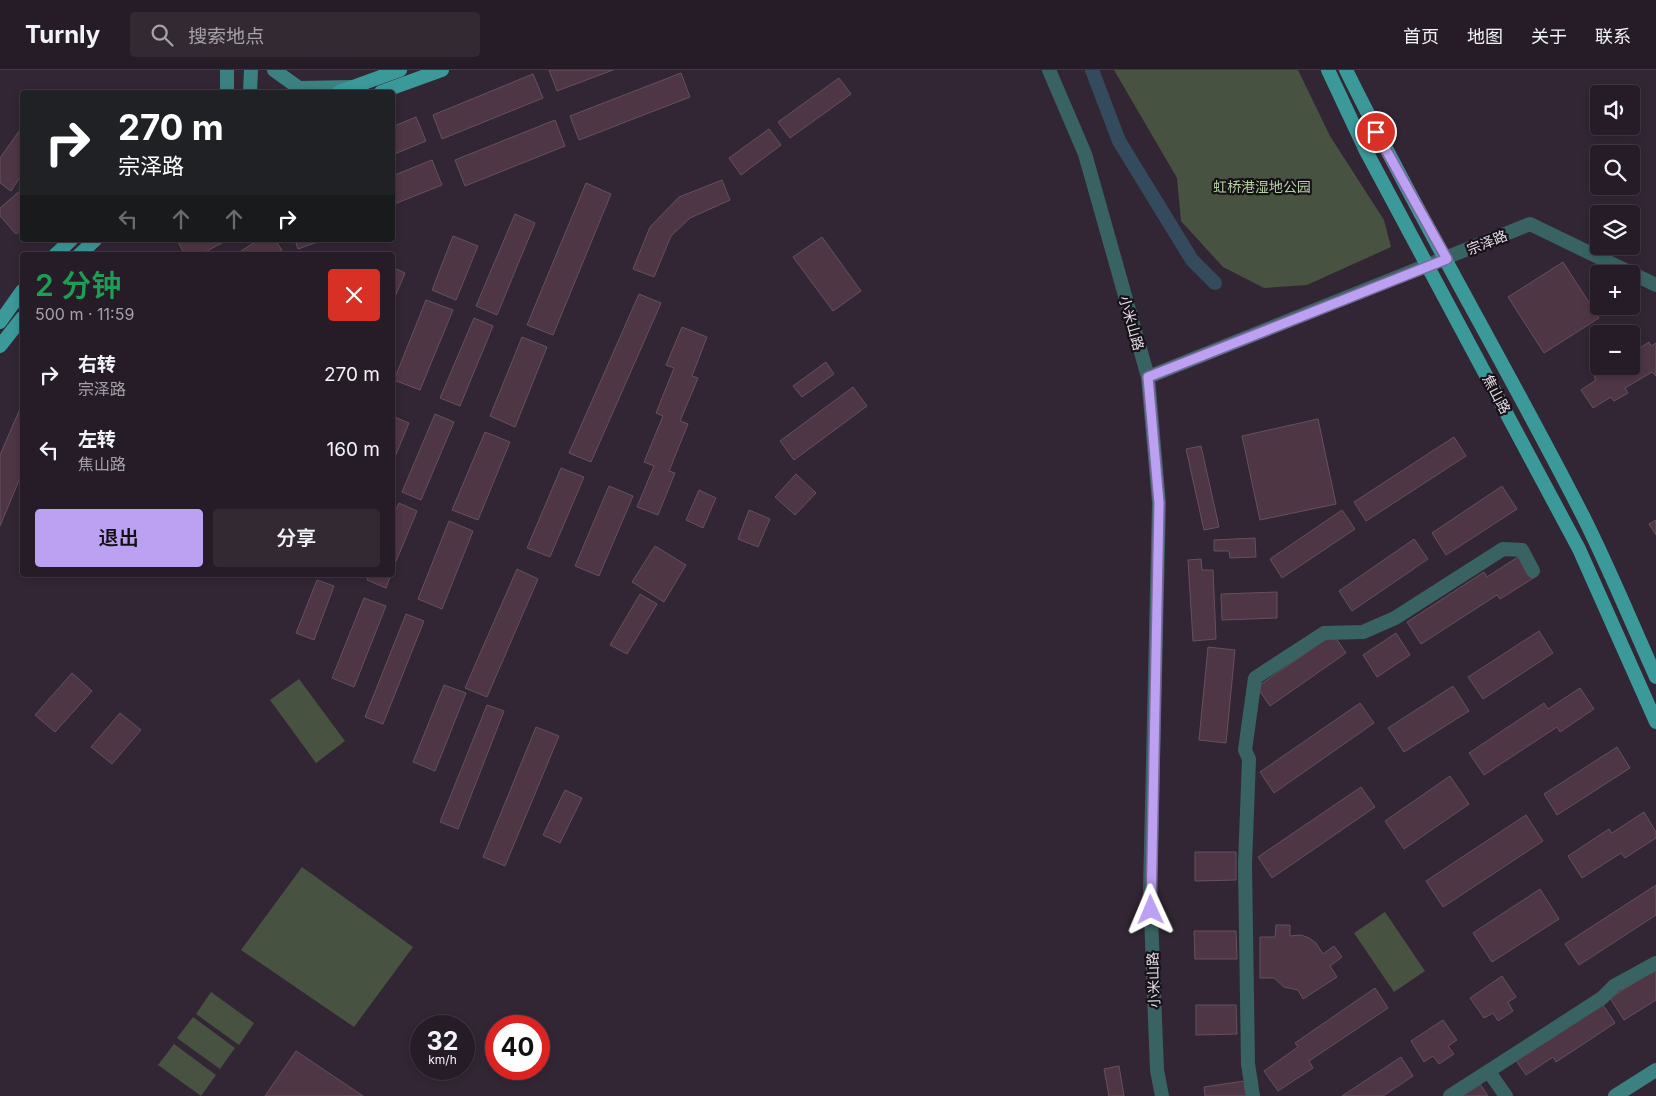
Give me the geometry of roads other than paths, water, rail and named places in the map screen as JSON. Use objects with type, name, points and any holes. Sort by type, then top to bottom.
[{"type":"main road","points":[[226,90],[227,70]]},
{"type":"main road","points":[[250,90],[251,70]]},
{"type":"main road","points":[[274,70],[299,88],[354,87]]},
{"type":"main road","points":[[345,90],[400,70]]},
{"type":"main road","points":[[387,90],[442,70]]},
{"type":"main road","name":"焦山路","points":[[1328,70],[1366,150],[1579,548],[1656,722]]},
{"type":"main road","name":"焦山路","points":[[1346,70],[1384,147],[1447,259],[1585,520],[1656,677]]},
{"type":"main road","points":[[58,252],[69,242]]},
{"type":"main road","points":[[82,252],[93,242]]},
{"type":"main road","points":[[0,322],[20,294]]},
{"type":"main road","points":[[0,346],[20,321]]},
{"type":"main road","points":[[1615,1096],[1656,1070]]},
{"type":"street","name":"小米山路","points":[[1049,70],[1085,154],[1148,377],[1159,503],[1150,890],[1157,1070],[1162,1096]]},
{"type":"street","name":"宗泽路","points":[[1148,377],[1447,259],[1530,224],[1656,285]]},
{"type":"street","points":[[1253,1096],[1248,1064],[1245,864],[1249,759],[1245,750],[1255,678],[1324,633],[1363,632],[1395,618],[1503,549],[1522,550],[1533,571]]},
{"type":"street","points":[[1450,1096],[1602,998],[1614,986],[1656,963]]},
{"type":"street","points":[[1489,1072],[1506,1096]]},
{"type":"waterway","points":[[1092,70],[1119,141],[1192,260],[1215,283]]},
{"type":"park label","name":"虹桥港湿地公园","points":[[1262,186]]}]
